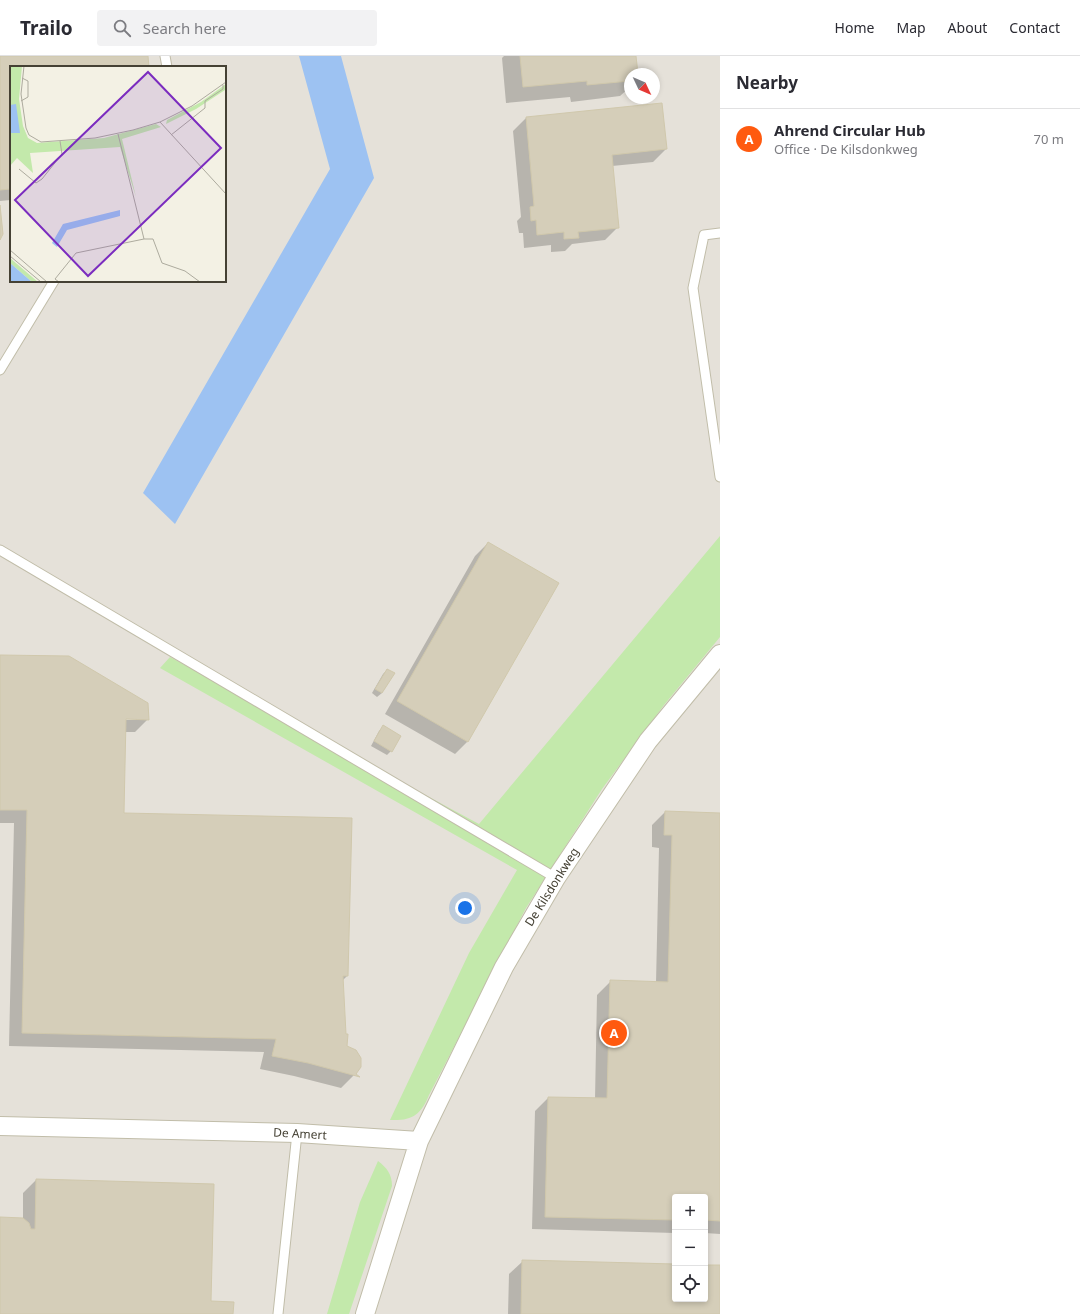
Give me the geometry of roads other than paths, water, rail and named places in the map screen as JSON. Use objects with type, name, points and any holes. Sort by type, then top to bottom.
[{"type":"street","name":"De Kilsdonkweg","points":[[419,1141],[504,967],[556,878],[648,741],[720,654]]},
{"type":"street","name":"De Amert","points":[[0,1126],[297,1133],[419,1141]]},
{"type":"street","points":[[365,1314],[419,1141]]},
{"type":"lane","points":[[165,56],[167,66]]},
{"type":"lane","points":[[720,233],[704,235],[693,288],[720,477]]},
{"type":"lane","points":[[0,370],[53,282]]},
{"type":"lane","points":[[0,550],[556,878]]},
{"type":"lane","points":[[278,1314],[297,1133]]},
{"type":"water","points":[[299,56],[341,56],[374,178],[175,524],[143,493],[330,169]]},
{"type":"place","name":"Ahrend Circular Hub","points":[[614,1033]]}]
